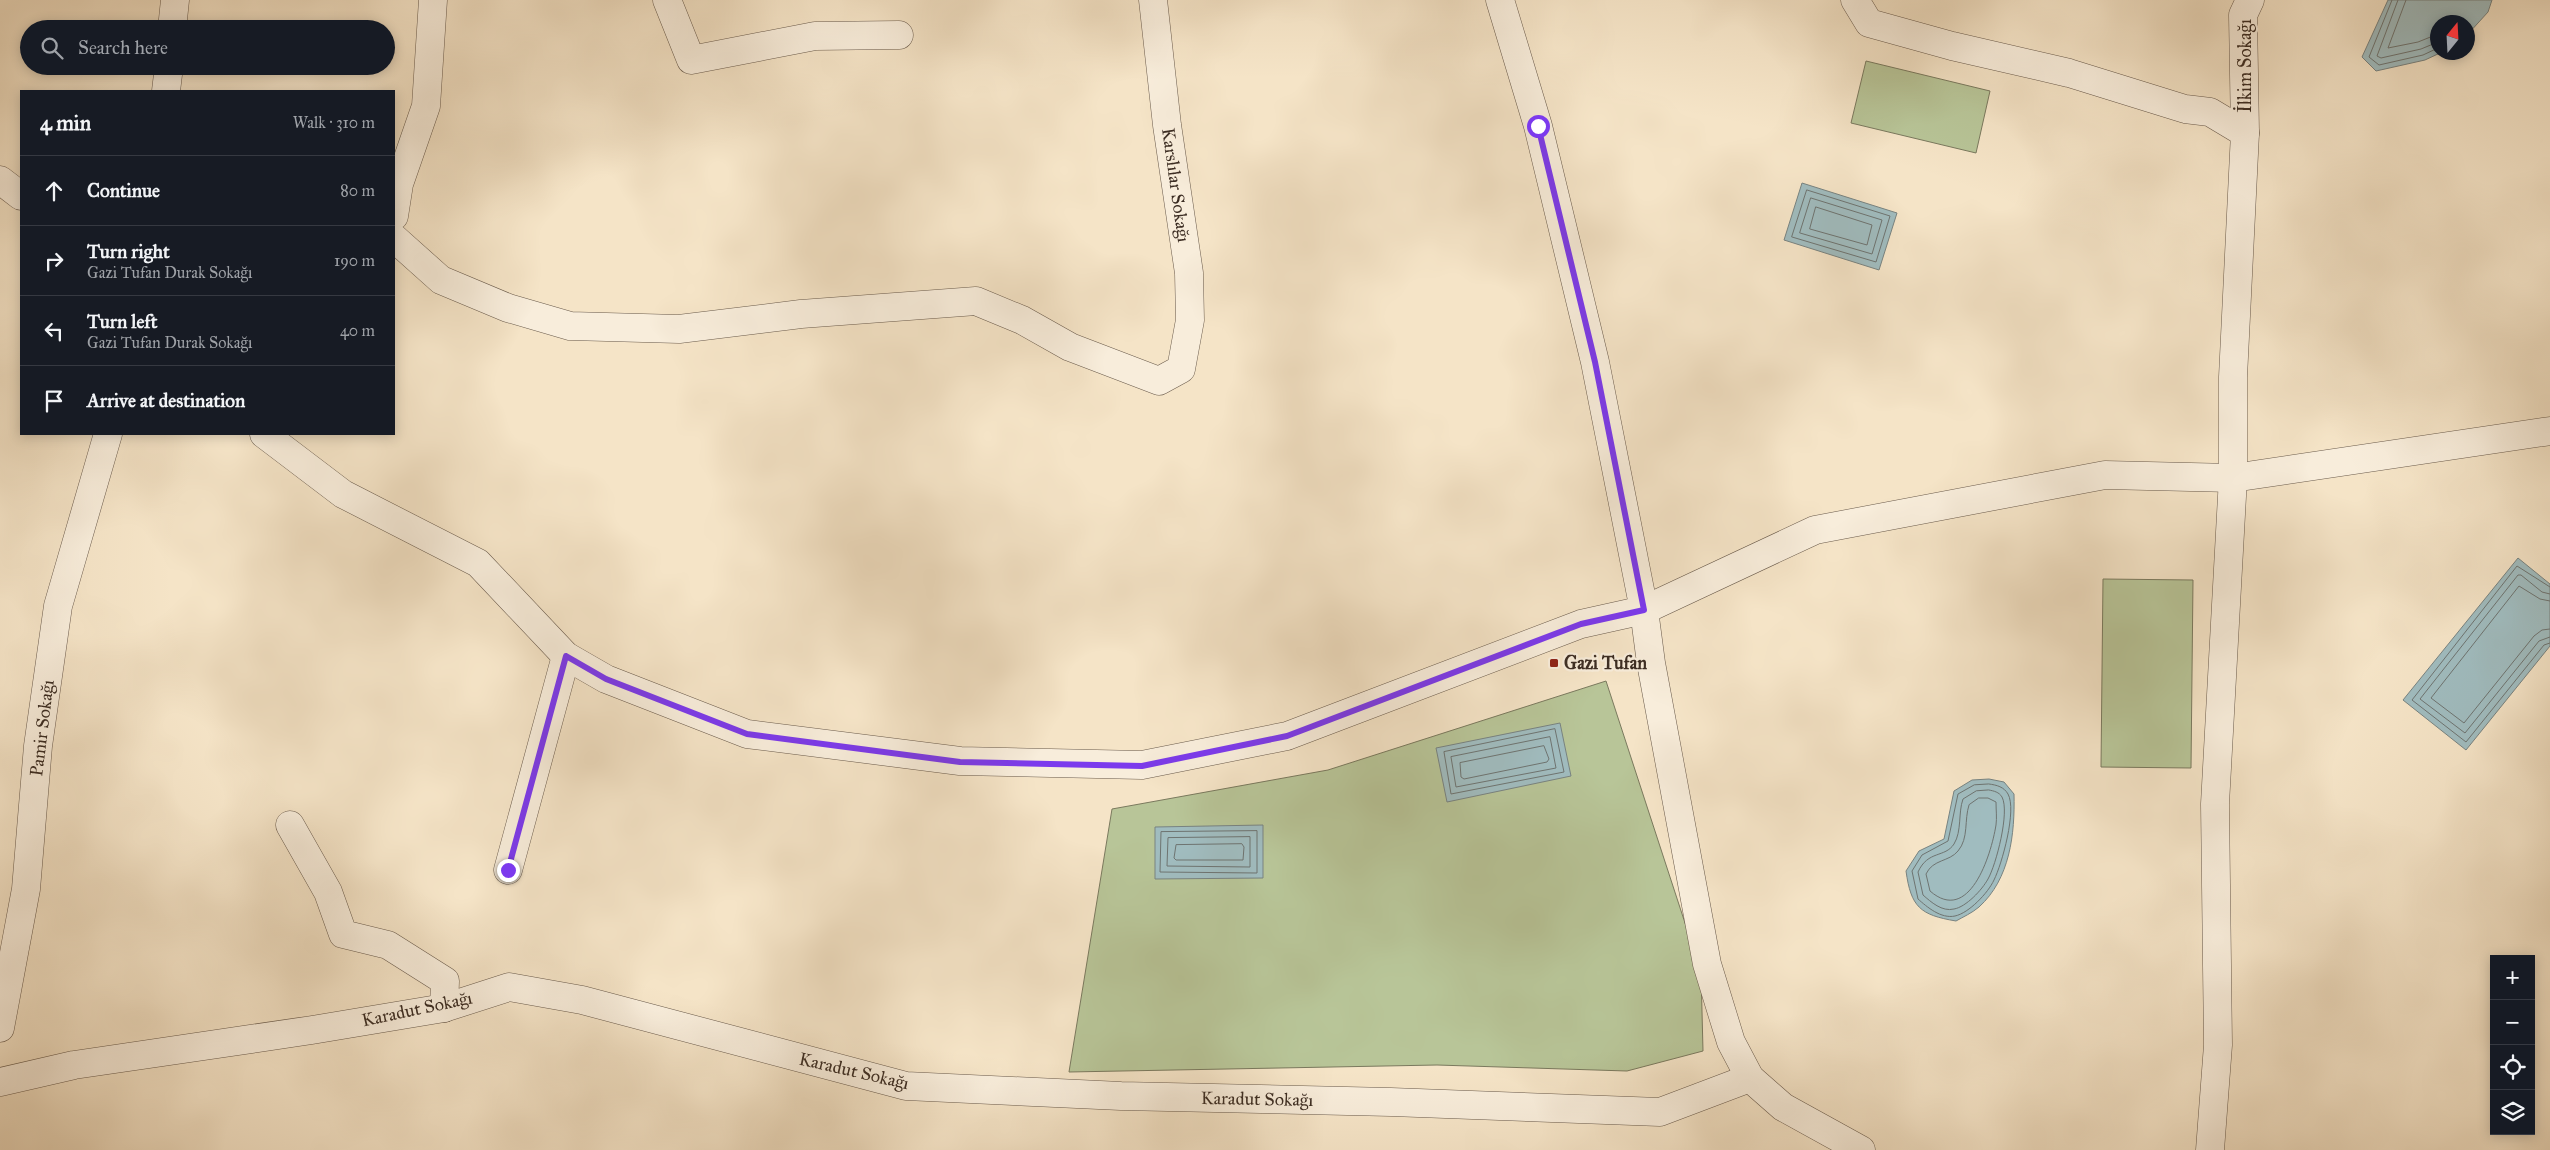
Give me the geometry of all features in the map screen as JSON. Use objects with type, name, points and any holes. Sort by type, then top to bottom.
[{"type":"street","points":[[173,20],[175,0]]},
{"type":"street","points":[[395,210],[399,184],[426,106],[433,0]]},
{"type":"street","points":[[667,0],[691,60],[815,36],[899,35]]},
{"type":"street","name":"Karslılar Sokağı","points":[[395,239],[441,280],[508,308],[570,326],[679,330],[801,314],[976,301],[1022,320],[1070,348],[1119,368],[1159,381],[1181,369],[1190,320],[1188,273],[1167,125],[1154,0]]},
{"type":"street","points":[[1500,0],[1538,126],[1595,362],[1644,610],[1651,663],[1707,964],[1731,1042],[1750,1078],[1783,1107],[1861,1150]]},
{"type":"street","points":[[1855,0],[1868,23],[1952,46],[2069,73],[2185,109],[2210,112],[2245,133]]},
{"type":"street","name":"İlkim Sokağı","points":[[2210,1150],[2218,1045],[2215,804],[2233,478],[2233,377],[2245,133],[2240,5]]},
{"type":"street","points":[[166,90],[168,75]]},
{"type":"street","points":[[0,180],[20,195]]},
{"type":"street","points":[[265,435],[343,494],[478,563],[566,656],[606,679],[747,734],[960,762],[1142,766],[1287,736],[1581,624],[1644,610],[1815,530],[2105,475],[2233,478],[2550,431]]},
{"type":"street","name":"Pamir Sokağı","points":[[0,1028],[26,889],[38,746],[58,606],[108,435]]},
{"type":"street","points":[[508,870],[566,656]]},
{"type":"street","points":[[290,824],[328,892],[343,934],[388,946],[445,980],[444,1008]]},
{"type":"street","name":"Karadut Sokağı","points":[[0,1082],[74,1065],[312,1030],[444,1008],[509,988],[582,1000],[906,1086],[1120,1096],[1391,1102],[1660,1112],[1750,1078]]},
{"type":"green space","points":[[1866,61],[1990,91],[1976,153],[1851,123]]},
{"type":"green space","points":[[2103,579],[2193,580],[2191,768],[2101,767]]},
{"type":"green space","points":[[1606,681],[1701,972],[1703,1051],[1627,1071],[1437,1065],[1069,1072],[1112,809],[1328,770]]},
{"type":"water","points":[[2388,0],[2492,0],[2488,12],[2475,26],[2475,15],[2430,15],[2430,58],[2425,60],[2376,71],[2362,57]]},
{"type":"water","points":[[1802,183],[1897,213],[1879,270],[1784,240]]},
{"type":"water","points":[[2518,558],[2550,584],[2550,646],[2466,750],[2403,700]]},
{"type":"water","points":[[1560,723],[1571,776],[1447,802],[1436,748]]},
{"type":"water","points":[[1989,779],[2004,782],[2014,794],[2012,840],[2004,869],[1998,883],[1979,907],[1956,921],[1934,916],[1919,907],[1915,901],[1908,883],[1906,871],[1919,851],[1944,839],[1954,791],[1972,780]]},
{"type":"water","points":[[1263,825],[1263,878],[1155,879],[1155,827]]},
{"type":"place","name":"Gazi Tufan","points":[[1554,663]]},
{"type":"route","points":[[508,870],[566,656],[606,679],[747,734],[960,762],[1142,766],[1287,736],[1581,624],[1644,610],[1595,362],[1538,126]]}]
